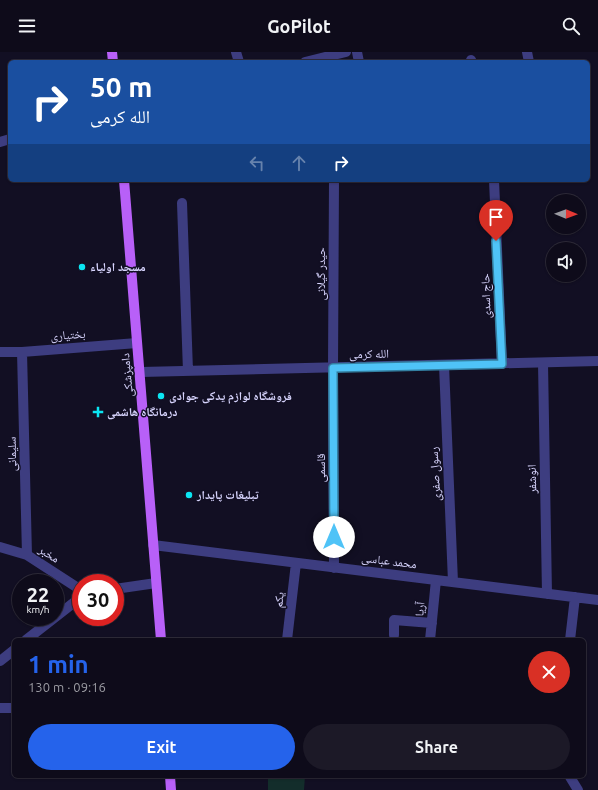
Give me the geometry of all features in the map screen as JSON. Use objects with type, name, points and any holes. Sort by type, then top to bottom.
[{"type":"main road","name":"دامپزشکی","points":[[124,182],[161,638]]},
{"type":"main road","points":[[170,778],[171,790]]},
{"type":"street","points":[[312,60],[346,52]]},
{"type":"street","name":"حیدر گیلانی","points":[[333,368],[334,182]]},
{"type":"street","name":"حاج اسدی","points":[[494,182],[502,364]]},
{"type":"street","points":[[182,203],[188,371]]},
{"type":"street","name":"بختیاری","points":[[0,352],[22,352],[137,343]]},
{"type":"street","name":"سلیمانی","points":[[22,352],[27,555]]},
{"type":"street","name":"الله کرمی","points":[[140,372],[598,361]]},
{"type":"street","name":"انوشفر","points":[[543,363],[547,594]]},
{"type":"street","name":"رسول صفری","points":[[444,365],[453,582]]},
{"type":"street","name":"قاسمی","points":[[333,368],[334,568]]},
{"type":"street","name":"محمد عباسی","points":[[153,545],[598,600]]},
{"type":"street","name":"مخبر","points":[[0,547],[27,555],[72,584]]},
{"type":"street","name":"یکم","points":[[287,638],[296,562]]},
{"type":"street","name":"آریا","points":[[430,638],[436,580]]},
{"type":"street","points":[[124,588],[156,583]]},
{"type":"street","points":[[570,638],[575,597]]},
{"type":"street","points":[[29,638],[72,605]]},
{"type":"street","points":[[394,636],[394,620],[432,623]]},
{"type":"street","points":[[0,660],[12,651]]},
{"type":"street","points":[[0,708],[12,708]]},
{"type":"street","points":[[571,778],[578,790]]},
{"type":"green space","points":[[268,778],[305,778],[304,790],[268,790]]},
{"type":"place","name":"مسجد اولیاء","points":[[82,267]]},
{"type":"place","name":"فروشگاه لوازم یدکی جوادی","points":[[161,396]]},
{"type":"place","name":"درمانگاه هاشمی","points":[[98,412]]},
{"type":"place","name":"تبلیغات پایدار","points":[[189,495]]},
{"type":"route","points":[[334,537],[333,368],[502,364],[496,241]]}]
